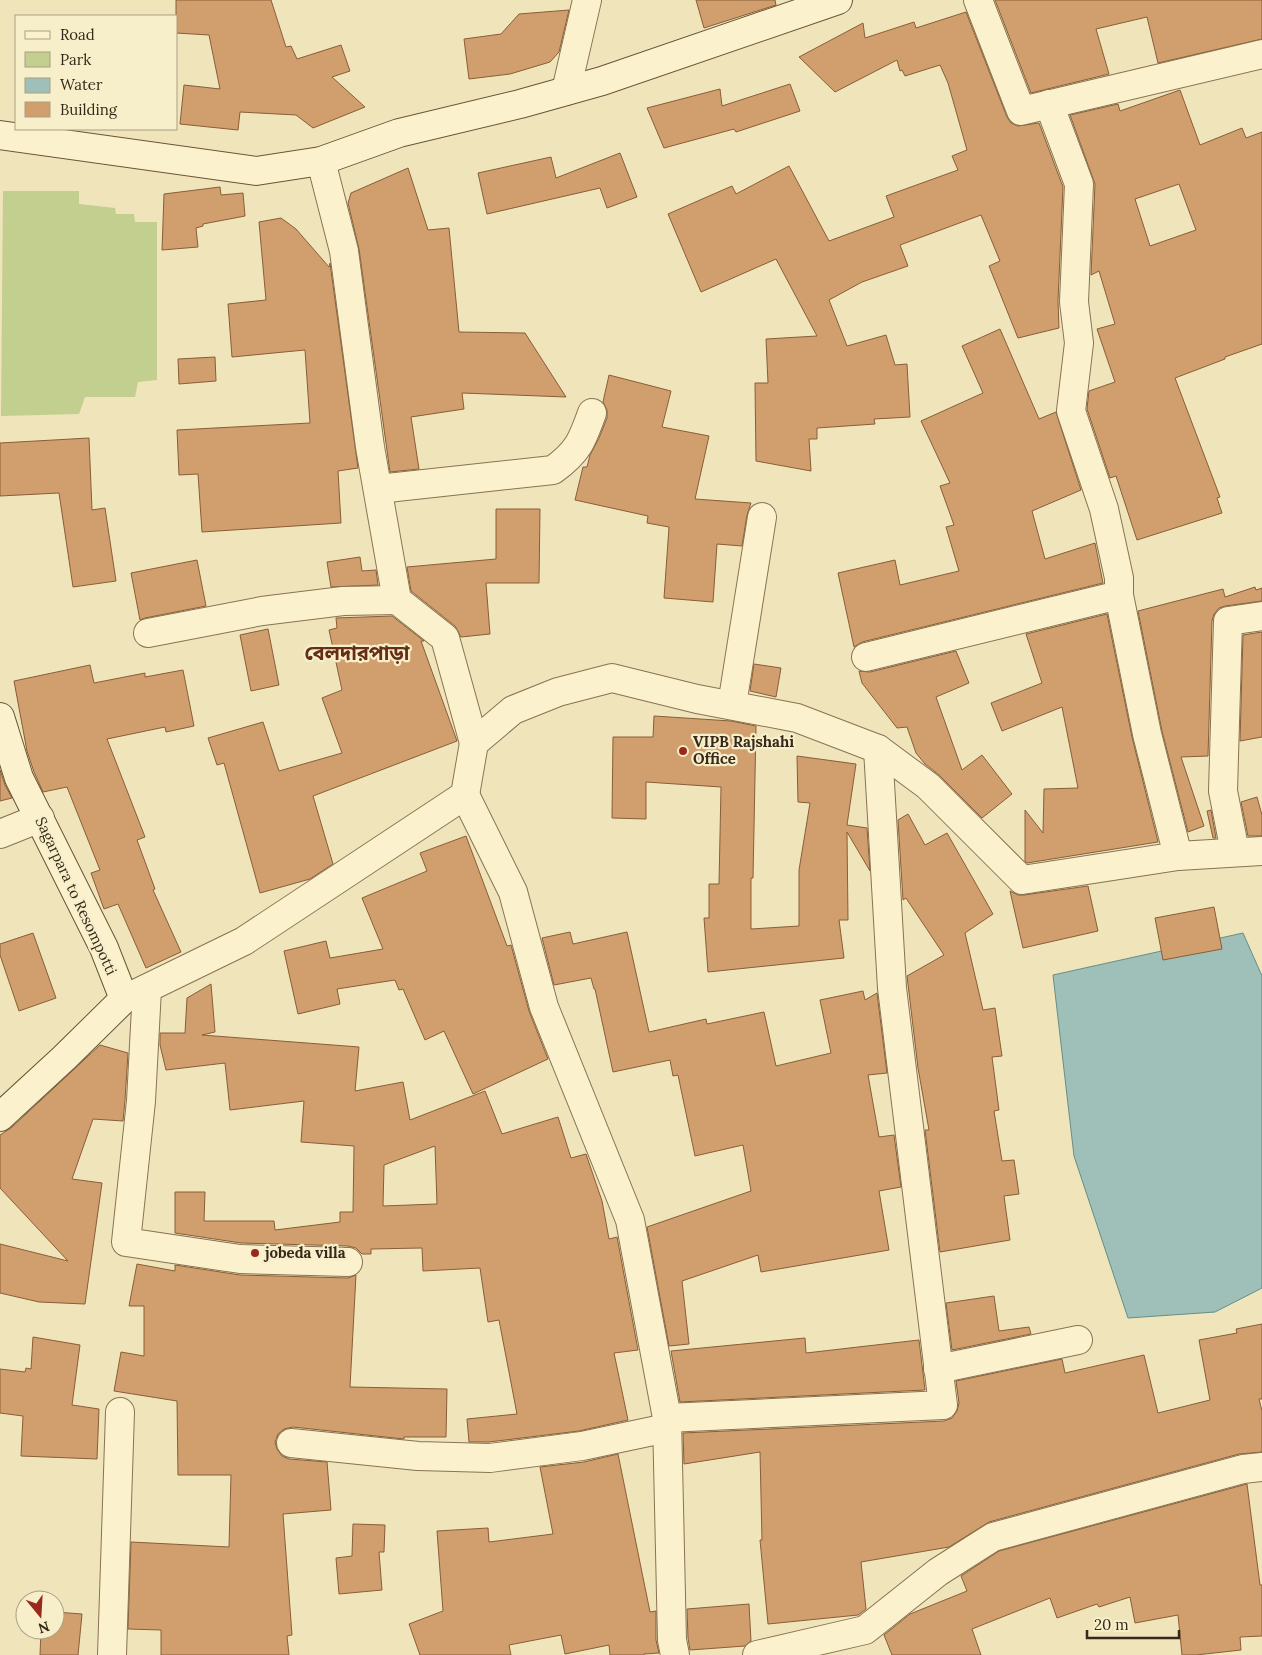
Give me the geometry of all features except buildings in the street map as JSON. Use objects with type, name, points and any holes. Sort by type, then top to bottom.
[{"type":"street","points":[[566,91],[587,0]]},
{"type":"street","points":[[0,134],[256,171],[321,161],[399,133],[602,81],[838,0]]},
{"type":"street","points":[[978,0],[1021,111],[1262,54]]},
{"type":"street","points":[[1049,104],[1079,184],[1074,302],[1079,343],[1072,411],[1104,509],[1119,578],[1119,595],[1147,734],[1178,856]]},
{"type":"street","points":[[321,161],[344,251],[370,447],[397,600]]},
{"type":"street","points":[[378,489],[553,470],[568,460],[582,443],[592,413]]},
{"type":"street","points":[[732,705],[762,516]]},
{"type":"street","points":[[866,657],[1119,595]]},
{"type":"street","points":[[148,633],[262,611],[343,601],[397,600],[445,638],[474,743],[465,795],[513,892],[544,1006],[630,1220],[667,1423],[672,1640],[675,1655]]},
{"type":"street","points":[[1234,852],[1223,791],[1228,621],[1262,616]]},
{"type":"street","points":[[474,743],[513,710],[558,692],[612,678],[697,699],[797,718],[878,749],[928,786],[1022,880],[1178,856],[1262,850]]},
{"type":"street","name":"Sagarpara to Resompotti","points":[[0,717],[19,778],[104,948],[135,994]]},
{"type":"street","points":[[291,1443],[418,1456],[490,1458],[582,1446],[667,1423],[942,1405],[892,988],[878,749]]},
{"type":"street","points":[[0,1117],[135,994],[244,941],[465,795]]},
{"type":"street","points":[[0,834],[40,818]]},
{"type":"street","points":[[135,994],[141,1101],[126,1242],[240,1259],[348,1262]]},
{"type":"street","points":[[938,1369],[1078,1340]]},
{"type":"street","points":[[112,1655],[120,1412]]},
{"type":"street","points":[[758,1655],[865,1630],[938,1572],[993,1537],[1243,1469],[1262,1467]]},
{"type":"green space","points":[[3,191],[79,191],[79,204],[115,208],[116,214],[134,214],[135,222],[157,222],[157,380],[138,382],[135,397],[85,397],[79,414],[1,416]]},
{"type":"water","points":[[1243,933],[1262,976],[1262,1288],[1215,1312],[1128,1318],[1074,1156],[1053,975]]},
{"type":"place","name":"VIPB Rajshahi Office","points":[[683,751]]},
{"type":"place","name":"jobeda villa","points":[[255,1253]]},
{"type":"district","name":"বেলদারপাড়া","points":[[357,653]]}]
